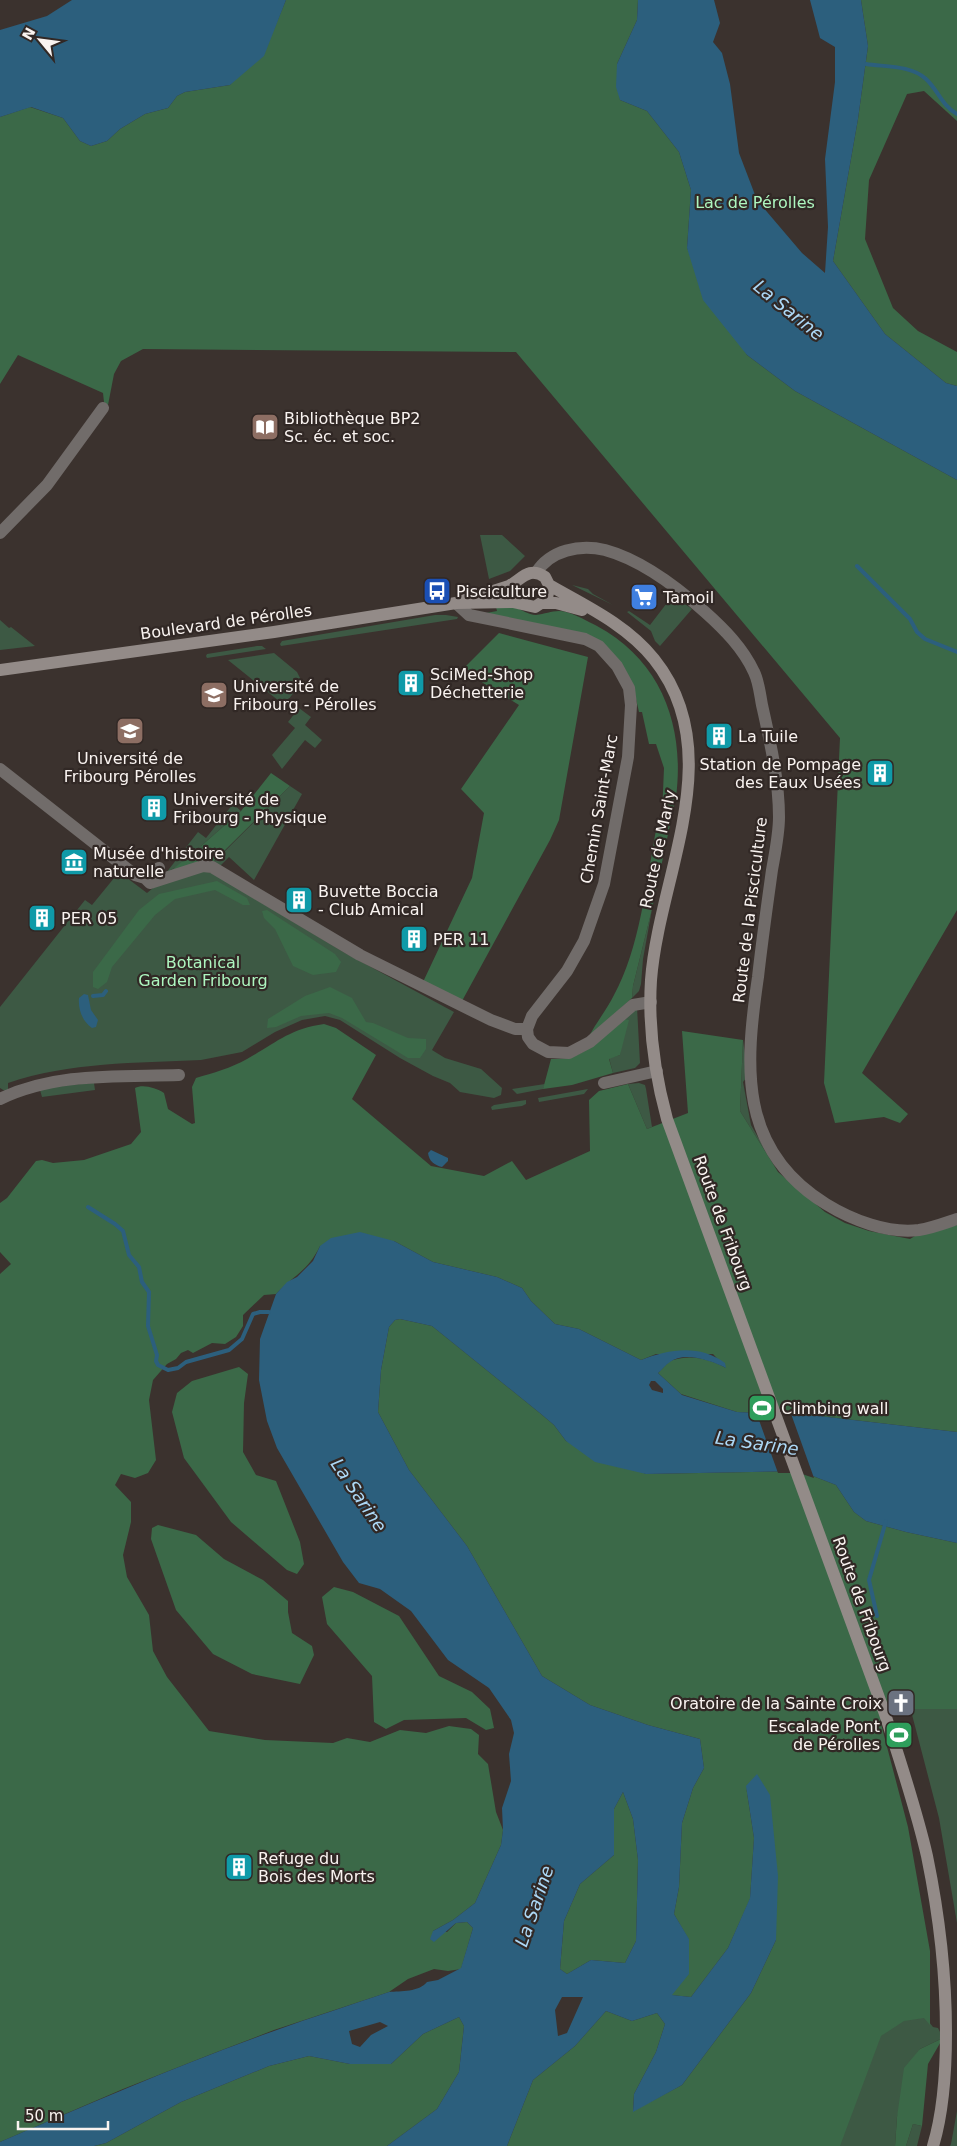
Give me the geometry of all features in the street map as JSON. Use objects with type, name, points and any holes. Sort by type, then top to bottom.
[{"type":"main road","points":[[536,573],[545,577],[549,586],[549,596],[543,603],[535,607],[522,603],[456,603],[517,582],[523,575],[536,573]]},
{"type":"main road","points":[[517,582],[516,595],[522,603]]},
{"type":"main road","name":"Route de Marly","points":[[549,586],[603,617],[639,643],[664,674],[680,706],[689,745],[687,801],[659,927],[652,973],[651,1002],[657,1071],[667,1119]]},
{"type":"main road","name":"Boulevard de Pérolles","points":[[0,670],[274,632],[456,603]]},
{"type":"main road","name":"Route de Marly","points":[[543,603],[572,606],[603,617]]},
{"type":"main road","name":"Route de Fribourg","points":[[667,1119],[854,1630],[908,1784],[927,1856],[936,1906],[946,2005],[946,2066],[939,2125],[933,2146]]},
{"type":"street","points":[[0,532],[48,485],[103,408]]},
{"type":"street","name":"Route de la Pisciculture","points":[[536,573],[545,561],[555,554],[569,550],[597,548],[611,552],[657,576],[690,598],[735,642],[745,655],[756,674],[771,745],[779,818],[750,1029],[750,1086],[759,1123],[772,1151],[788,1174],[815,1197],[837,1211],[869,1224],[896,1230],[918,1230],[957,1219]]},
{"type":"street","name":"Chemin Saint-Marc","points":[[456,603],[469,615],[585,639],[599,646],[617,666],[629,688],[631,705],[628,757],[604,884],[584,941],[576,957],[532,1016],[527,1029]]},
{"type":"street","points":[[0,769],[135,875],[145,878],[150,883],[203,866],[212,866],[360,955],[491,1020],[515,1029],[527,1029],[528,1037],[540,1050],[558,1054],[569,1053],[590,1042],[633,1004],[651,1002]]},
{"type":"street","points":[[145,878],[159,868]]},
{"type":"street","points":[[604,1083],[657,1071]]},
{"type":"street","points":[[0,1099],[16,1092],[54,1081],[179,1075]]},
{"type":"green space","name":"Lac de Pérolles","points":[[286,0],[638,0],[637,20],[617,64],[620,100],[647,111],[679,152],[691,190],[687,248],[747,355],[795,391],[957,480],[957,910],[862,1073],[908,1114],[900,1123],[884,1117],[835,1123],[824,1083],[840,738],[516,352],[143,349],[121,361],[114,374],[108,405],[104,402],[103,393],[18,355],[0,384],[0,117],[30,107],[63,118],[80,141],[91,146],[107,141],[120,129],[145,114],[168,108],[177,96],[185,92],[230,85],[274,29]]},
{"type":"green space","points":[[861,0],[957,0],[957,121],[924,91],[907,94],[869,180],[865,239],[893,308],[918,331],[957,352],[957,386],[946,383],[885,334],[833,261],[858,119],[868,46]]},
{"type":"green space","points":[[480,535],[502,535],[525,556],[510,571],[489,579]]},
{"type":"green space","points":[[572,585],[588,589],[593,594],[613,605]]},
{"type":"green space","points":[[664,589],[692,609],[660,646],[655,641],[651,631],[627,612],[629,611],[650,625],[670,599],[662,593]]},
{"type":"green space","points":[[496,607],[515,608],[536,615],[562,611],[578,616],[597,626],[619,641],[638,658],[653,677],[664,698],[672,721],[677,746],[676,797],[633,986],[632,998],[588,1038],[623,977],[636,936],[656,830],[662,815],[664,768],[656,744],[649,744],[642,712],[639,712],[633,686],[602,643],[481,614],[497,611]]},
{"type":"green space","points":[[435,615],[458,617],[457,619],[281,646],[280,644],[282,641]]},
{"type":"green space","points":[[0,620],[9,628],[11,627],[35,646],[0,650]]},
{"type":"green space","points":[[499,633],[588,657],[559,820],[550,840],[462,1001],[423,982],[472,878],[484,813],[461,789],[519,705],[462,670]]},
{"type":"green space","points":[[262,646],[266,649],[207,658],[206,656],[207,654]]},
{"type":"green space","points":[[274,653],[297,672],[301,680],[299,686],[284,705],[228,660]]},
{"type":"green space","points":[[299,708],[311,717],[305,725],[322,740],[315,748],[305,740],[282,769],[272,755],[295,728],[288,722]]},
{"type":"green space","points":[[271,773],[290,786],[214,861],[168,873],[194,852],[199,853],[202,851],[201,846],[241,811]]},
{"type":"green space","points":[[290,786],[302,794],[254,880],[229,857],[220,866],[205,862],[215,861]]},
{"type":"green space","points":[[233,804],[241,811],[201,846],[202,851],[166,873],[198,832],[206,838]]},
{"type":"green space","name":"Botanical Garden Fribourg","points":[[202,871],[212,873],[345,953],[454,1012],[432,1050],[445,1058],[481,1069],[502,1088],[501,1095],[494,1098],[460,1092],[450,1083],[400,1058],[340,1020],[325,1016],[302,1020],[275,1032],[242,1052],[201,1060],[79,1067],[31,1076],[8,1083],[8,1090],[5,1091],[0,1088],[0,1007],[85,900],[92,905],[119,872],[147,893],[159,883]]},
{"type":"green space","points":[[217,881],[247,898],[250,905],[243,905],[215,890],[175,899],[155,915],[112,967],[107,982],[98,989],[93,987],[93,972],[139,910],[159,894]]},
{"type":"green space","points":[[652,909],[643,959],[641,984],[639,991],[632,998],[633,986]]},
{"type":"green space","points":[[267,910],[335,954],[341,962],[336,972],[313,975],[293,966],[275,929],[264,918],[262,911]]},
{"type":"green space","points":[[330,987],[352,998],[366,1022],[373,1023],[408,1038],[426,1039],[426,1049],[420,1058],[408,1058],[342,1018],[329,1013],[301,1016],[276,1027],[267,1028],[268,1019],[305,996]]},
{"type":"green space","points":[[637,1007],[640,1063],[635,1068],[613,1073],[609,1058],[620,1055],[622,1019]]},
{"type":"green space","points":[[622,1019],[629,1020],[620,1055],[609,1059],[613,1073],[572,1085],[543,1089],[551,1059],[573,1056],[591,1047]]},
{"type":"green space","points":[[324,1024],[336,1028],[376,1055],[352,1099],[431,1166],[484,1176],[512,1161],[526,1180],[590,1151],[589,1100],[599,1091],[628,1084],[647,1129],[688,1113],[682,1031],[743,1040],[740,1111],[778,1172],[825,1212],[845,1223],[869,1231],[910,1239],[957,1225],[957,1432],[819,1416],[737,1412],[681,1394],[658,1373],[671,1361],[687,1357],[707,1360],[726,1368],[713,1354],[656,1354],[641,1360],[579,1329],[555,1324],[531,1301],[522,1288],[497,1277],[433,1262],[394,1241],[320,1246],[306,1267],[283,1288],[276,1294],[264,1295],[243,1315],[243,1326],[236,1337],[225,1344],[212,1343],[193,1353],[188,1350],[181,1353],[176,1359],[167,1364],[153,1380],[149,1400],[156,1460],[148,1473],[135,1478],[121,1474],[115,1485],[131,1502],[131,1522],[123,1555],[127,1577],[149,1615],[153,1651],[167,1677],[209,1731],[265,1740],[333,1743],[347,1738],[370,1742],[400,1730],[426,1733],[449,1726],[471,1729],[479,1735],[478,1754],[488,1764],[496,1812],[503,1830],[501,1845],[475,1903],[453,1920],[433,1931],[447,1932],[456,1923],[467,1922],[473,1928],[461,1969],[448,1971],[434,1969],[408,1979],[389,1992],[274,2030],[209,2055],[123,2089],[0,2142],[0,1274],[11,1264],[0,1252],[0,1203],[7,1198],[36,1161],[42,1160],[53,1163],[84,1160],[131,1144],[141,1132],[135,1088],[142,1086],[150,1087],[164,1093],[168,1109],[192,1124],[195,1123],[192,1087],[196,1078],[241,1062],[283,1037],[301,1029]]},
{"type":"green space","points":[[743,1040],[748,1076],[743,1082],[751,1125],[778,1172],[740,1111]]},
{"type":"green space","points":[[94,1083],[95,1090],[42,1097],[40,1090],[55,1086]]},
{"type":"green space","points":[[639,1083],[645,1085],[646,1089],[652,1127],[647,1129],[628,1084]]},
{"type":"green space","points":[[545,1084],[543,1089],[517,1094],[512,1089]]},
{"type":"green space","points":[[588,1089],[584,1094],[539,1102],[538,1098]]},
{"type":"green space","points":[[526,1100],[526,1104],[522,1106],[492,1110],[491,1107],[494,1105]]},
{"type":"green space","points":[[400,1319],[432,1326],[554,1425],[566,1441],[646,1474],[800,1471],[836,1485],[854,1512],[866,1521],[957,1543],[957,1709],[901,1709],[880,1720],[908,1827],[930,1951],[930,2025],[924,2018],[904,2021],[881,2036],[840,2146],[507,2146],[533,2080],[575,2046],[606,2011],[632,2021],[657,2013],[665,2024],[656,2052],[634,2094],[633,2111],[682,2085],[751,1993],[776,1940],[746,1786],[754,1838],[750,1899],[728,1948],[691,1997],[671,1995],[689,1940],[674,1914],[679,1887],[682,1823],[693,1788],[704,1768],[700,1739],[648,1725],[590,1705],[542,1676],[467,1546],[409,1470],[378,1412],[381,1370],[389,1327],[395,1320]]},
{"type":"green space","points":[[239,1367],[248,1374],[244,1403],[243,1452],[256,1475],[276,1481],[300,1542],[304,1564],[297,1574],[287,1570],[231,1522],[184,1458],[172,1412],[177,1393],[192,1381]]},
{"type":"green space","points":[[158,1525],[196,1535],[224,1559],[263,1580],[288,1601],[292,1633],[312,1646],[314,1655],[300,1684],[252,1674],[213,1654],[176,1610],[151,1539],[152,1528]]},
{"type":"green space","points":[[334,1587],[353,1592],[399,1616],[439,1676],[472,1692],[490,1709],[494,1728],[486,1730],[466,1718],[404,1720],[386,1729],[374,1722],[372,1676],[327,1624],[322,1597]]},
{"type":"green space","points":[[957,1706],[957,1923],[939,1818],[910,1707]]},
{"type":"green space","points":[[623,1792],[633,1819],[638,1860],[636,1941],[625,1963],[591,1960],[567,1974],[560,1969],[564,1921],[580,1884],[614,1855],[614,1809]]},
{"type":"green space","points":[[459,2017],[464,2026],[459,2072],[437,2109],[387,2146],[94,2146],[106,2143],[181,2102],[269,2066],[309,2056],[350,2064],[391,2064],[423,2034]]},
{"type":"green space","points":[[925,2017],[933,2027],[938,2028],[943,2038],[920,2049],[897,2117],[895,2146],[838,2146],[880,2036],[903,2020]]},
{"type":"green space","points":[[943,2038],[928,2064],[922,2126],[913,2124],[906,2146],[895,2146],[904,2068],[920,2049]]},
{"type":"green space","points":[[957,2111],[957,2146],[950,2146],[951,2144]]},
{"type":"green space","points":[[913,2124],[922,2126],[917,2146],[906,2146]]},
{"type":"water","points":[[72,0],[286,0],[264,56],[230,85],[185,92],[177,96],[168,108],[145,114],[120,129],[107,141],[91,146],[80,141],[63,118],[31,107],[0,117],[0,30],[47,16]]},
{"type":"water","name":"Lac de Pérolles","points":[[638,0],[714,0],[720,23],[713,42],[722,53],[730,84],[739,153],[757,200],[802,253],[825,273],[828,227],[825,159],[835,82],[835,47],[820,38],[810,0],[861,0],[868,46],[858,119],[833,261],[885,334],[946,383],[957,386],[957,480],[795,391],[747,355],[703,300],[687,248],[691,190],[679,152],[647,111],[620,100],[616,87],[617,64],[637,20]]},
{"type":"water","points":[[84,994],[88,995],[91,1010],[98,1020],[96,1027],[92,1028],[81,1014],[79,998]]},
{"type":"water","points":[[431,1150],[448,1158],[448,1161],[442,1167],[434,1164],[431,1160],[428,1153]]},
{"type":"water","name":"La Sarine","points":[[360,1232],[394,1241],[433,1262],[497,1277],[522,1288],[531,1301],[555,1324],[579,1329],[641,1360],[662,1353],[684,1350],[705,1353],[725,1363],[726,1368],[706,1360],[683,1357],[668,1363],[658,1373],[682,1395],[737,1412],[819,1416],[957,1432],[957,1543],[866,1521],[854,1512],[836,1485],[800,1471],[646,1474],[595,1462],[566,1441],[554,1425],[432,1326],[400,1319],[395,1320],[389,1327],[381,1370],[378,1412],[409,1470],[467,1546],[542,1676],[590,1705],[648,1725],[700,1739],[704,1768],[693,1788],[682,1823],[679,1887],[674,1914],[689,1939],[689,1974],[672,1995],[691,1997],[728,1948],[750,1898],[754,1838],[746,1786],[757,1774],[770,1795],[778,1876],[776,1940],[751,1993],[682,2085],[633,2112],[634,2094],[656,2052],[665,2024],[657,2013],[632,2021],[606,2011],[575,2046],[533,2080],[507,2146],[387,2146],[437,2109],[459,2072],[464,2026],[459,2017],[423,2034],[391,2064],[350,2064],[309,2056],[269,2066],[181,2102],[106,2143],[94,2146],[0,2146],[0,2142],[205,2057],[288,2026],[389,1992],[419,1988],[427,1982],[438,1980],[461,1968],[473,1928],[467,1922],[456,1923],[434,1942],[430,1939],[433,1931],[453,1920],[475,1903],[501,1845],[503,1830],[502,1808],[511,1781],[509,1754],[514,1733],[511,1720],[489,1688],[448,1660],[411,1611],[380,1589],[359,1583],[343,1562],[277,1448],[267,1421],[259,1380],[260,1339],[276,1294],[287,1282],[297,1277],[313,1261],[320,1246],[331,1238]],"holes":[[[651,1381],[655,1381],[663,1389],[663,1393],[652,1390],[649,1385]],[[623,1792],[633,1819],[638,1860],[636,1941],[625,1963],[591,1960],[567,1974],[560,1969],[564,1921],[580,1884],[614,1855],[614,1809]],[[562,1997],[583,1997],[567,2033],[558,2036],[555,2010]],[[380,2022],[388,2026],[371,2035],[360,2047],[352,2044],[349,2031]]]},
{"type":"pier","points":[[755,1409],[790,1411],[814,1478],[799,1473],[778,1473]]},
{"type":"waterway","points":[[866,64],[898,67],[920,74],[930,83],[948,107],[957,114]]},
{"type":"waterway","points":[[857,566],[910,619],[917,632],[925,639],[957,652]]},
{"type":"waterway","points":[[93,996],[103,995],[106,991]]},
{"type":"waterway","points":[[88,1207],[123,1231],[129,1255],[139,1267],[142,1282],[149,1292],[148,1326],[157,1355],[156,1361],[158,1365],[168,1370],[178,1368],[186,1362],[229,1350],[242,1339],[253,1314],[269,1312]]},
{"type":"waterway","points":[[877,1616],[869,1580],[886,1521]]},
{"type":"place","name":"Bibliothèque BP2 Sc. éc. et soc.","points":[[265,427]]},
{"type":"place","name":"Pisciculture","points":[[437,591]]},
{"type":"place","name":"Tamoil","points":[[644,597]]},
{"type":"place","name":"SciMed-Shop Déchetterie","points":[[411,683]]},
{"type":"place","name":"Université de Fribourg - Pérolles","points":[[214,695]]},
{"type":"place","name":"Université de Fribourg Pérolles","points":[[130,731]]},
{"type":"place","name":"La Tuile","points":[[719,736]]},
{"type":"place","name":"Station de Pompage des Eaux Usées","points":[[880,773]]},
{"type":"place","name":"Université de Fribourg - Physique","points":[[154,808]]},
{"type":"place","name":"Musée d'histoire naturelle","points":[[74,862]]},
{"type":"place","name":"Buvette Boccia - Club Amical","points":[[299,900]]},
{"type":"place","name":"PER 05","points":[[42,918]]},
{"type":"place","name":"PER 11","points":[[414,939]]},
{"type":"place","name":"Climbing wall","points":[[762,1408]]},
{"type":"place","name":"Oratoire de la Sainte Croix","points":[[901,1703]]},
{"type":"place","name":"Escalade Pont de Pérolles","points":[[899,1735]]},
{"type":"place","name":"Refuge du Bois des Morts","points":[[239,1867]]}]
